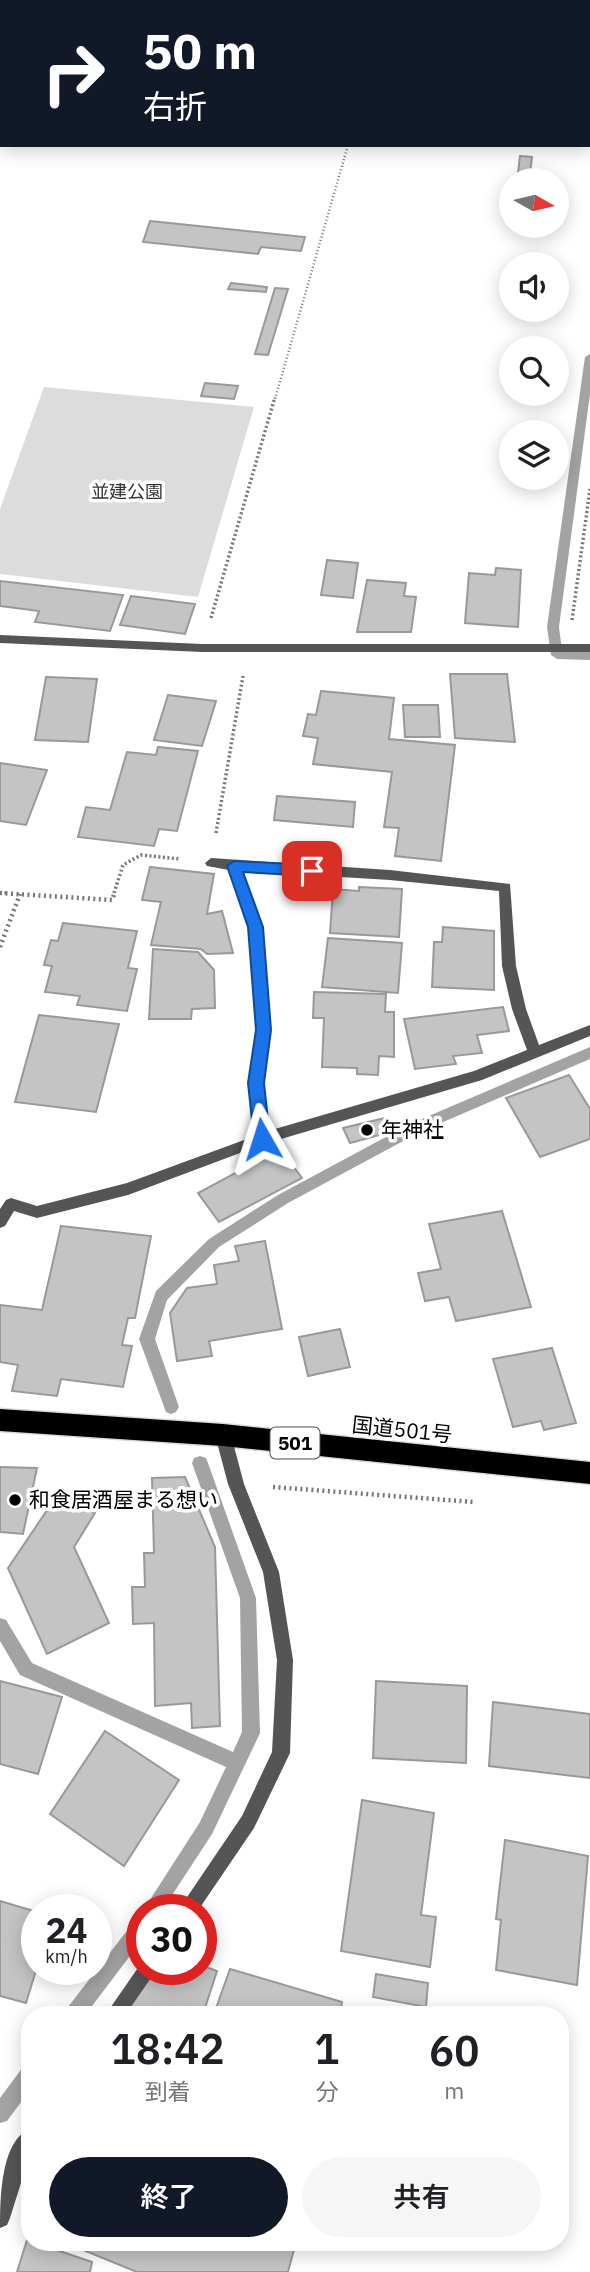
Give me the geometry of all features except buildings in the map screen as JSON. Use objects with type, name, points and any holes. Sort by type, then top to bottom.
[{"type":"highway","name":"国道501号","points":[[0,1420],[223,1435],[590,1473]]},
{"type":"street","points":[[0,639],[202,648],[590,648]]},
{"type":"street","points":[[211,863],[390,875],[505,887],[509,966],[519,1009],[534,1050]]},
{"type":"street","points":[[234,866],[256,927],[264,1030],[256,1083],[262,1139]]},
{"type":"street","points":[[0,1222],[5,1202],[37,1212],[128,1189],[262,1139],[477,1076],[534,1050],[590,1030]]},
{"type":"street","points":[[198,1894],[248,1822],[281,1753],[285,1660],[271,1572],[236,1484],[223,1435]]},
{"type":"street","points":[[121,2006],[136,1985]]},
{"type":"street","points":[[0,2218],[21,2150]]},
{"type":"path","points":[[202,648],[347,147]]},
{"type":"path","points":[[569,648],[590,489]]},
{"type":"path","points":[[0,893],[112,900],[123,865],[141,855],[211,863],[248,648]]},
{"type":"path","points":[[0,947],[20,894]]},
{"type":"path","points":[[236,1484],[481,1502]]},
{"type":"green space","name":"並建公園","points":[[44,387],[254,407],[198,597],[0,574],[0,509]]},
{"type":"waterway","points":[[590,357],[553,627],[557,655],[590,656]]},
{"type":"waterway","points":[[171,1407],[147,1339],[161,1296],[214,1243],[283,1199],[415,1128],[590,1053]]},
{"type":"waterway","points":[[200,1463],[248,1598],[251,1733],[237,1763]]},
{"type":"waterway","points":[[0,1626],[26,1669],[237,1763]]},
{"type":"waterway","points":[[163,1894],[206,1828],[237,1763]]},
{"type":"waterway","points":[[81,2006],[126,1946]]},
{"type":"waterway","points":[[0,2114],[21,2086]]},
{"type":"place","name":"年神社","points":[[367,1130]]},
{"type":"place","name":"和食居酒屋まる想い","points":[[15,1500]]},
{"type":"route","points":[[262,1139],[256,1083],[264,1030],[256,927],[234,866],[312,871]]}]
